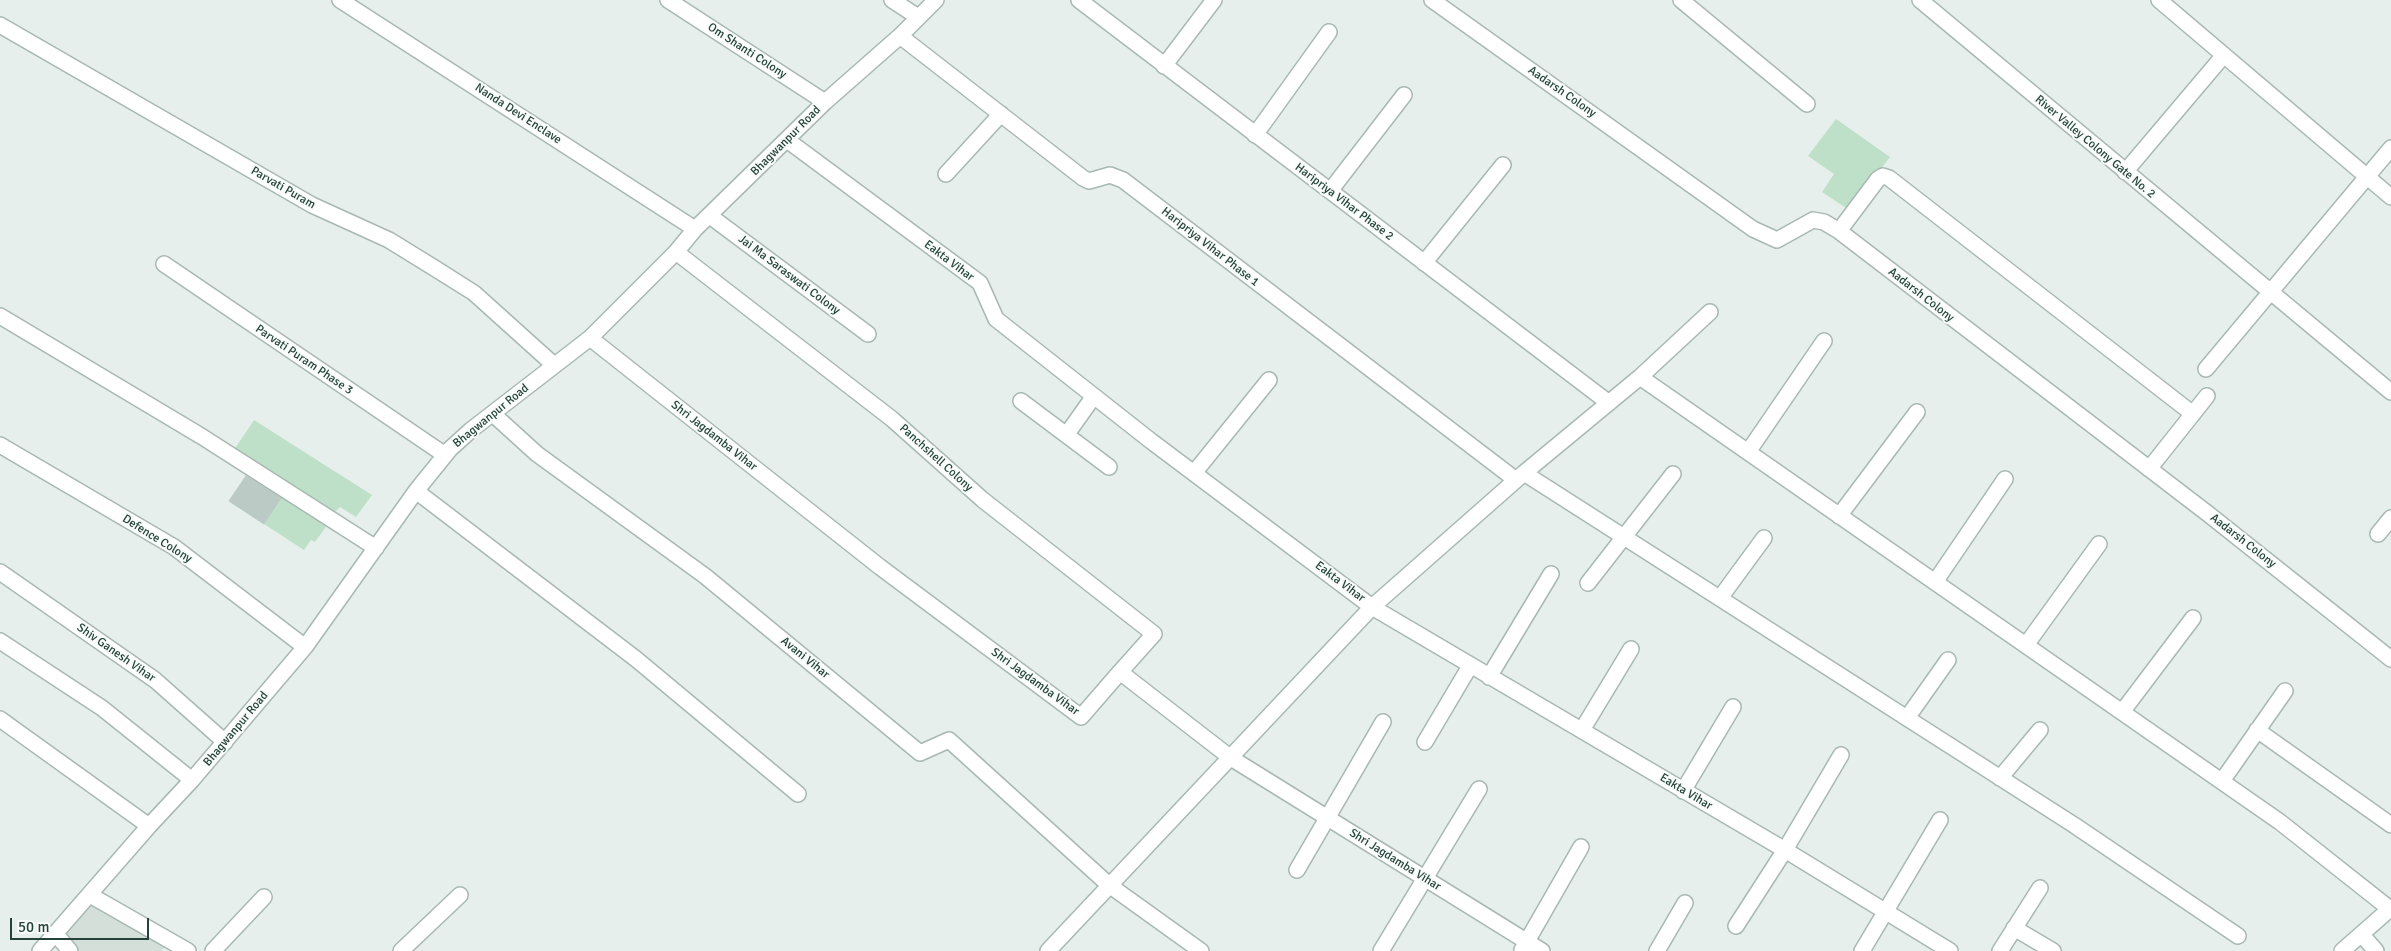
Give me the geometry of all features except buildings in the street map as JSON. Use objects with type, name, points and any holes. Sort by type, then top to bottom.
[{"type":"street","name":"Nanda Devi Enclave","points":[[340,0],[695,229]]},
{"type":"street","name":"Om Shanti Colony","points":[[668,0],[826,102]]},
{"type":"street","points":[[892,0],[918,17]]},
{"type":"street","name":"Bhagwanpur Road","points":[[40,951],[149,826],[192,780],[306,647],[416,491],[445,455],[472,430],[590,338],[676,252],[695,229],[826,102],[900,36],[936,0]]},
{"type":"street","name":"Haripriya Vihar Phase 2","points":[[1079,0],[1608,403]]},
{"type":"street","points":[[1164,66],[1214,0]]},
{"type":"street","name":"Aadarsh Colony","points":[[1432,0],[1753,230],[1777,240],[1814,220],[1824,222],[1839,231],[2207,513],[2391,659]]},
{"type":"street","points":[[1681,0],[1807,104]]},
{"type":"street","name":"River Valley Colony Gate No. 2","points":[[1920,0],[2391,392]]},
{"type":"street","points":[[2159,0],[2391,197]]},
{"type":"street","name":"Parvati Puram","points":[[0,25],[312,205],[389,240],[474,293],[554,365]]},
{"type":"street","points":[[1255,135],[1329,32]]},
{"type":"street","name":"Haripriya Vihar Phase 1","points":[[900,36],[1083,178],[1089,180],[1110,175],[1123,180],[1520,476],[1624,537],[1720,598],[2000,778],[2238,936]]},
{"type":"street","points":[[2126,172],[2224,55]]},
{"type":"street","points":[[1330,191],[1404,95]]},
{"type":"street","points":[[946,174],[1001,114]]},
{"type":"street","name":"Eakta Vihar","points":[[787,140],[980,283],[996,319],[1194,473],[1372,606],[1470,666],[1785,850],[1950,951]]},
{"type":"street","points":[[2206,369],[2391,148]]},
{"type":"street","points":[[1424,262],[1503,165]]},
{"type":"street","points":[[1839,231],[1878,179],[1883,176],[1889,178],[2193,414]]},
{"type":"street","name":"Jai Ma Saraswati Colony","points":[[710,216],[868,334]]},
{"type":"street","name":"Panchshell Colony","points":[[676,252],[892,419],[983,500],[1154,634],[1120,672]]},
{"type":"street","name":"Parvati Puram Phase 3","points":[[164,264],[445,455]]},
{"type":"street","points":[[1048,951],[1372,606],[1520,476],[1640,378],[1710,312]]},
{"type":"street","points":[[0,316],[201,436],[376,548]]},
{"type":"street","name":"Shri Jagdamba Vihar","points":[[590,338],[880,567],[1082,718],[1120,672],[1231,758],[1426,879],[1524,947],[1542,951]]},
{"type":"street","points":[[1748,452],[1824,341]]},
{"type":"street","points":[[1640,378],[2222,781],[2280,822],[2390,908],[2362,936],[2342,951]]},
{"type":"street","points":[[1194,473],[1269,380]]},
{"type":"street","points":[[1067,434],[1094,396]]},
{"type":"street","points":[[2149,469],[2206,396]]},
{"type":"street","points":[[1021,402],[1067,434],[1109,468]]},
{"type":"street","points":[[1839,516],[1917,412]]},
{"type":"street","name":"Avani Vihar","points":[[492,414],[537,454],[705,576],[920,753],[949,740],[1109,886]]},
{"type":"street","name":"Defence Colony","points":[[0,445],[174,547],[306,647]]},
{"type":"street","points":[[1588,583],[1673,474]]},
{"type":"street","points":[[1935,582],[2005,479]]},
{"type":"street","points":[[416,491],[636,659],[798,794]]},
{"type":"street","points":[[2378,534],[2391,518]]},
{"type":"street","points":[[1720,598],[1764,538]]},
{"type":"street","points":[[2026,646],[2100,544]]},
{"type":"street","name":"Shiv Ganesh Vihar","points":[[0,572],[155,680],[225,742]]},
{"type":"street","points":[[1489,677],[1551,574]]},
{"type":"street","points":[[2122,712],[2193,618]]},
{"type":"street","points":[[0,641],[102,708],[192,780]]},
{"type":"street","points":[[1582,730],[1631,649]]},
{"type":"street","points":[[1907,718],[1948,660]]},
{"type":"street","points":[[1425,742],[1470,666]]},
{"type":"street","points":[[2222,781],[2285,691]]},
{"type":"street","points":[[1684,791],[1733,708]]},
{"type":"street","points":[[0,719],[149,826]]},
{"type":"street","points":[[1297,870],[1383,722]]},
{"type":"street","points":[[2000,778],[2040,730]]},
{"type":"street","points":[[2257,730],[2391,825]]},
{"type":"street","points":[[1736,926],[1785,850],[1841,755]]},
{"type":"street","points":[[1382,951],[1479,789]]},
{"type":"street","points":[[1862,951],[1940,820]]},
{"type":"street","points":[[1524,947],[1581,847]]},
{"type":"street","points":[[1109,886],[1201,951]]},
{"type":"street","points":[[2000,951],[2040,888]]},
{"type":"street","points":[[90,895],[188,951]]},
{"type":"street","points":[[400,951],[460,895]]},
{"type":"street","points":[[213,951],[264,897]]},
{"type":"street","points":[[1656,951],[1685,902]]},
{"type":"street","points":[[2014,928],[2052,951]]},
{"type":"street","points":[[55,934],[70,951]]},
{"type":"street","points":[[2362,936],[2376,951]]},
{"type":"shaded area","points":[[93,902],[166,946],[161,951],[80,951],[65,935]]},
{"type":"green space","points":[[1836,119],[1890,157],[1849,210],[1822,192],[1834,174],[1808,156]]},
{"type":"green space","points":[[254,420],[372,495],[356,517],[340,507],[335,512],[234,450]]},
{"type":"green space","points":[[283,495],[328,524],[315,542],[311,540],[304,550],[264,524]]}]
